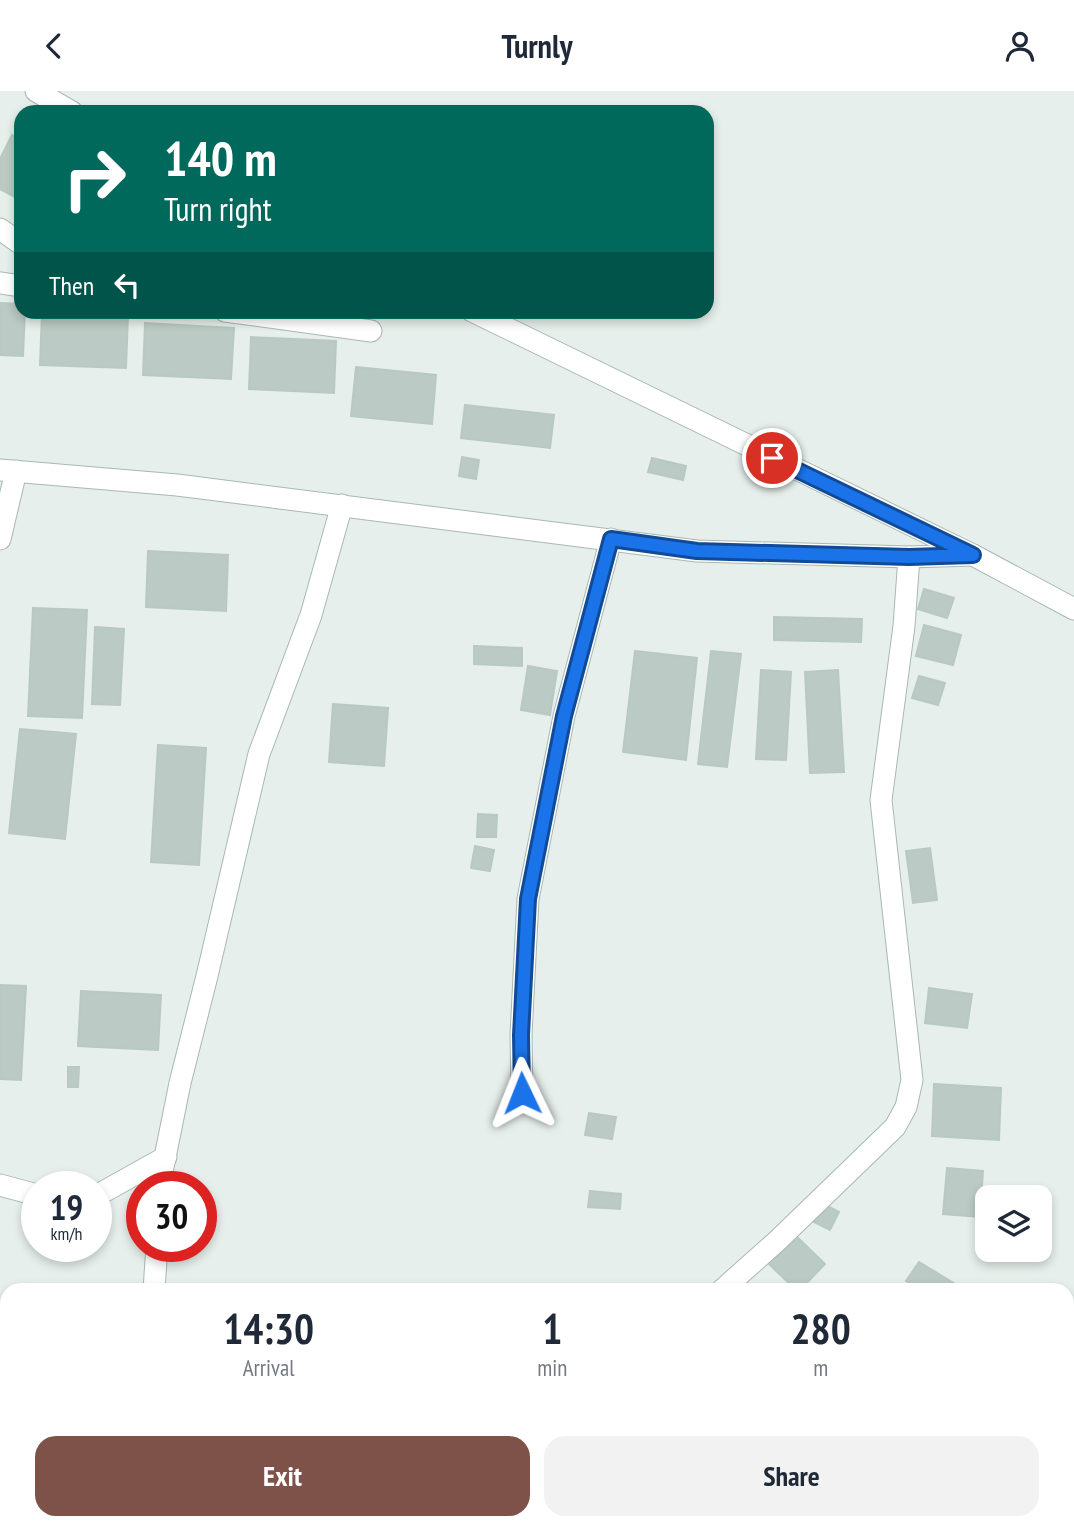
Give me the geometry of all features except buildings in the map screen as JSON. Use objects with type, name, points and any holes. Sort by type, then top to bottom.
[{"type":"street","points":[[36,91],[60,105]]},
{"type":"street","points":[[283,319],[370,331]]},
{"type":"street","points":[[488,319],[973,555],[1074,609]]},
{"type":"street","points":[[0,539],[8,470],[177,485],[697,551],[909,557],[973,555]]},
{"type":"street","points":[[163,1171],[180,1083],[208,976],[259,754],[311,615],[342,505]]},
{"type":"street","points":[[522,1093],[521,1035],[528,899],[564,716],[611,539]]},
{"type":"street","points":[[730,1283],[776,1243],[895,1128],[906,1107],[912,1080],[881,800],[904,626],[909,557]]},
{"type":"street","points":[[112,1187],[166,1157]]},
{"type":"street","points":[[0,1185],[21,1191]]},
{"type":"street","points":[[154,1283],[156,1262]]},
{"type":"route","points":[[522,1093],[521,1035],[528,899],[564,716],[611,539],[697,551],[909,557],[973,555],[772,458]]}]
